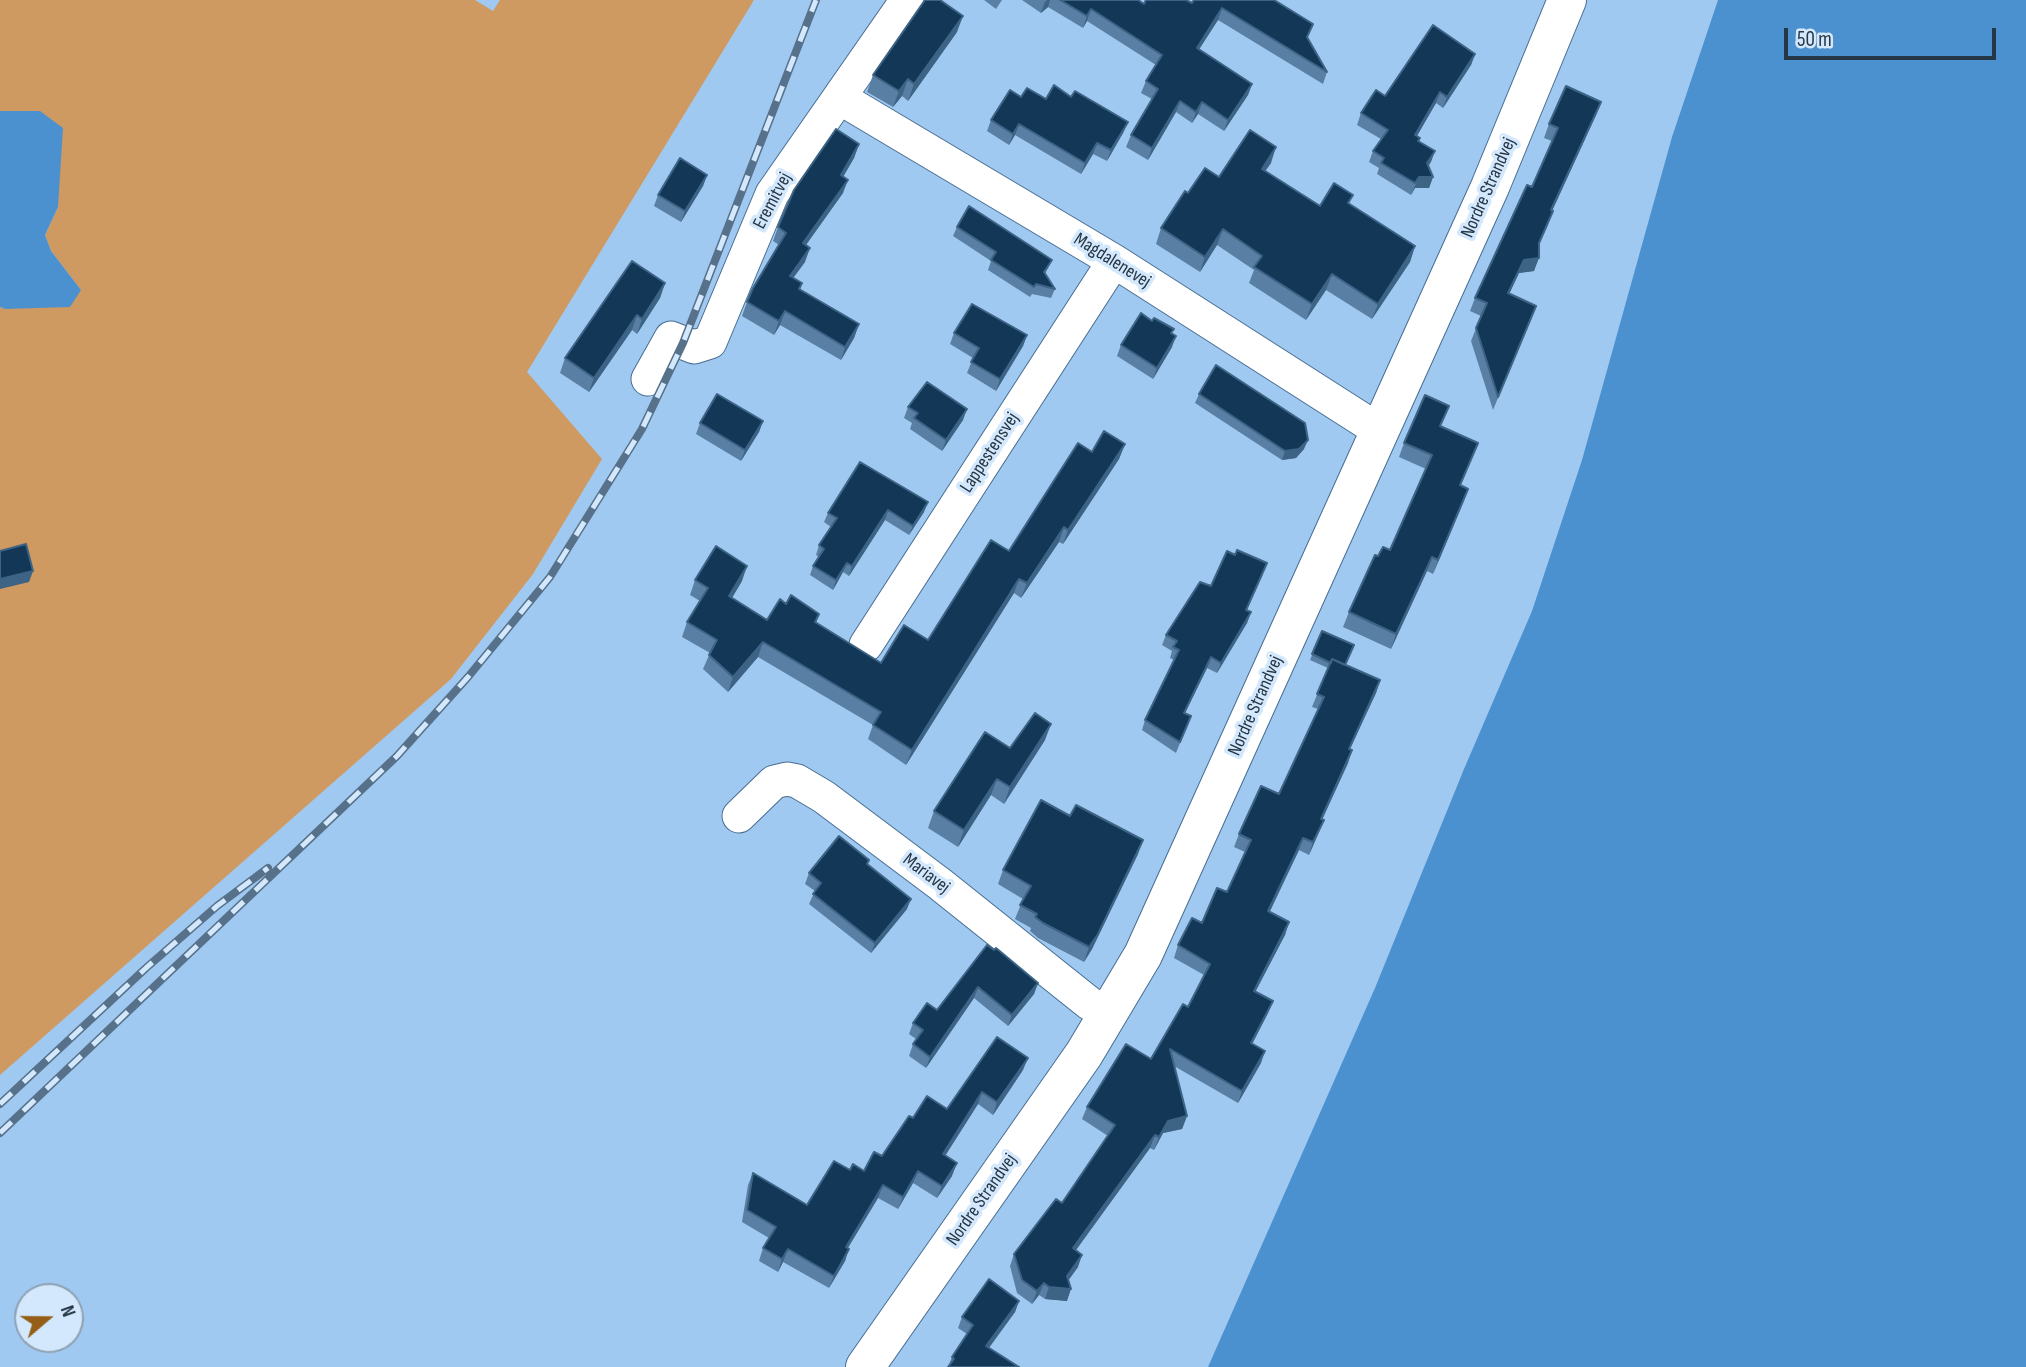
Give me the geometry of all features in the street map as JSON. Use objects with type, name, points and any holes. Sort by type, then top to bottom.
[{"type":"main road","name":"Nordre Strandvej","points":[[865,1367],[1128,984],[1490,187],[1567,0]]},
{"type":"street","name":"Eremitvej","points":[[648,379],[671,338],[694,347],[709,342],[772,194],[907,0]]},
{"type":"street","name":"Magdalenevej","points":[[840,98],[1114,261],[1380,431]]},
{"type":"street","name":"Lappestensvej","points":[[866,645],[1114,261]]},
{"type":"street","name":"Mariavej","points":[[739,816],[774,782],[787,779],[797,781],[824,797],[940,884],[1089,1003],[1109,1015]]},
{"type":"shaded area","points":[[0,0],[475,0],[493,11],[500,0],[754,0],[527,372],[602,459],[533,574],[451,679],[0,1075],[0,307],[5,309],[81,290],[51,251],[45,235],[58,207],[40,111],[0,111]]},
{"type":"water","points":[[1718,0],[2026,0],[2026,1367],[1208,1367],[1375,988],[1532,611],[1582,460],[1672,137]]},
{"type":"water","points":[[0,111],[40,111],[63,128],[58,207],[45,235],[51,251],[81,290],[70,307],[0,307]]},
{"type":"building","points":[[925,0],[940,0],[963,16],[914,84],[908,79],[899,91],[873,75]]},
{"type":"building","points":[[1060,0],[1138,0],[1144,4],[1146,0],[1186,0],[1192,3],[1194,0],[1274,0],[1313,24],[1307,37],[1327,72],[1222,8],[1197,48],[1252,84],[1228,120],[1202,102],[1196,112],[1180,101],[1152,148],[1131,135],[1158,89],[1146,81],[1162,55],[1091,9],[1087,16]]},
{"type":"building","points":[[1433,25],[1475,54],[1447,97],[1440,92],[1415,135],[1420,138],[1418,141],[1435,151],[1427,163],[1433,177],[1419,177],[1415,183],[1381,163],[1384,158],[1373,151],[1388,130],[1361,113],[1376,90],[1385,96]]},
{"type":"building","points":[[1054,85],[1071,97],[1075,91],[1128,122],[1111,150],[1097,143],[1085,163],[1019,124],[1013,134],[991,120],[1010,90],[1021,97],[1027,88],[1046,99]]},
{"type":"building","points":[[1566,86],[1601,102],[1551,210],[1553,211],[1539,243],[1539,258],[1524,260],[1508,293],[1536,306],[1498,397],[1476,328],[1487,303],[1475,298],[1527,185],[1532,187],[1558,128],[1549,124]]},
{"type":"building","points":[[836,129],[859,144],[841,175],[848,180],[803,243],[810,248],[790,276],[802,283],[799,289],[859,324],[845,347],[785,311],[779,321],[747,302],[786,233],[778,227],[794,190]]},
{"type":"building","points":[[1250,130],[1276,147],[1262,169],[1320,206],[1334,183],[1353,195],[1348,203],[1415,246],[1378,304],[1332,274],[1312,304],[1254,267],[1262,256],[1223,229],[1205,257],[1161,228],[1185,191],[1188,193],[1205,168],[1219,177]]},
{"type":"building","points":[[680,158],[707,175],[685,211],[658,195]]},
{"type":"building","points":[[969,206],[1052,260],[1044,272],[1055,289],[1036,284],[1034,287],[991,260],[996,252],[957,227]]},
{"type":"building","points":[[632,261],[665,283],[642,319],[637,315],[594,378],[565,358]]},
{"type":"building","points":[[972,304],[1027,335],[1000,379],[971,362],[979,348],[954,333]]},
{"type":"building","points":[[1141,313],[1152,321],[1154,318],[1174,329],[1171,333],[1176,336],[1157,368],[1121,345]]},
{"type":"building","points":[[1216,365],[1305,423],[1308,440],[1299,449],[1285,451],[1199,394]]},
{"type":"building","points":[[927,382],[967,409],[946,440],[914,418],[918,413],[908,407]]},
{"type":"building","points":[[717,394],[763,421],[745,450],[700,423]]},
{"type":"building","points":[[1425,395],[1449,406],[1440,426],[1478,443],[1460,485],[1468,489],[1438,560],[1432,557],[1396,634],[1349,612],[1375,555],[1378,556],[1383,547],[1390,550],[1432,455],[1404,443]]},
{"type":"building","points":[[1104,431],[1125,444],[1068,530],[1064,527],[1027,583],[1019,579],[912,750],[873,725],[881,712],[763,642],[733,677],[709,655],[717,640],[687,622],[708,588],[695,580],[716,546],[747,566],[729,596],[767,620],[780,599],[786,604],[791,595],[819,614],[815,622],[881,663],[904,625],[928,640],[991,540],[1009,551],[1078,443],[1092,452]]},
{"type":"building","points":[[860,462],[928,502],[913,526],[888,510],[852,566],[847,563],[836,580],[813,566],[824,549],[819,545],[837,518],[828,513]]},
{"type":"building","points":[[26,544],[33,571],[0,579],[0,551]]},
{"type":"building","points":[[1237,550],[1267,563],[1246,610],[1251,612],[1221,663],[1211,657],[1184,713],[1191,716],[1180,742],[1145,720],[1179,650],[1173,647],[1177,641],[1166,635],[1200,582],[1211,586],[1227,551],[1235,555]]},
{"type":"building","points":[[1322,631],[1354,645],[1345,665],[1332,659],[1331,663],[1312,654]]},
{"type":"building","points":[[1332,659],[1380,680],[1321,819],[1324,820],[1313,842],[1303,838],[1268,911],[1289,922],[1254,991],[1273,1001],[1251,1043],[1265,1051],[1242,1091],[1170,1049],[1187,1116],[1168,1121],[1159,1137],[1155,1135],[1073,1248],[1082,1255],[1067,1276],[1071,1289],[1049,1287],[1044,1283],[1037,1291],[1022,1280],[1014,1254],[1056,1199],[1062,1203],[1115,1125],[1087,1107],[1126,1044],[1151,1059],[1183,1004],[1188,1007],[1210,964],[1178,945],[1192,918],[1202,923],[1217,888],[1227,892],[1251,840],[1239,834],[1261,786],[1279,794],[1324,697],[1317,694]]},
{"type":"building","points":[[1035,713],[1051,724],[1010,787],[997,779],[964,830],[934,811],[985,732],[1010,748]]},
{"type":"building","points":[[1041,800],[1070,816],[1076,805],[1143,840],[1098,934],[1089,947],[1043,923],[1035,917],[1037,914],[1020,905],[1031,886],[1003,870]]},
{"type":"building","points":[[839,836],[869,860],[867,864],[911,899],[875,943],[813,894],[821,883],[809,873]]},
{"type":"building","points":[[987,945],[994,950],[996,948],[1038,983],[1012,1015],[978,987],[930,1057],[913,1044],[923,1030],[913,1023],[927,1003],[937,1010]]},
{"type":"building","points":[[997,1037],[1028,1058],[997,1102],[982,1092],[943,1154],[957,1163],[942,1186],[918,1171],[903,1197],[883,1185],[846,1247],[849,1249],[834,1276],[788,1249],[782,1259],[763,1248],[776,1227],[747,1210],[753,1173],[807,1205],[834,1161],[850,1170],[853,1164],[864,1171],[874,1152],[882,1156],[909,1116],[913,1118],[927,1096],[947,1109]]},
{"type":"building","points":[[989,1279],[1019,1301],[986,1346],[1019,1367],[948,1367],[973,1325],[962,1317]]},
{"type":"railway","points":[[0,1133],[397,756],[468,677],[550,577],[642,429],[683,343],[816,0]]},
{"type":"railway","points":[[0,1104],[146,968],[217,906],[268,868]]}]
